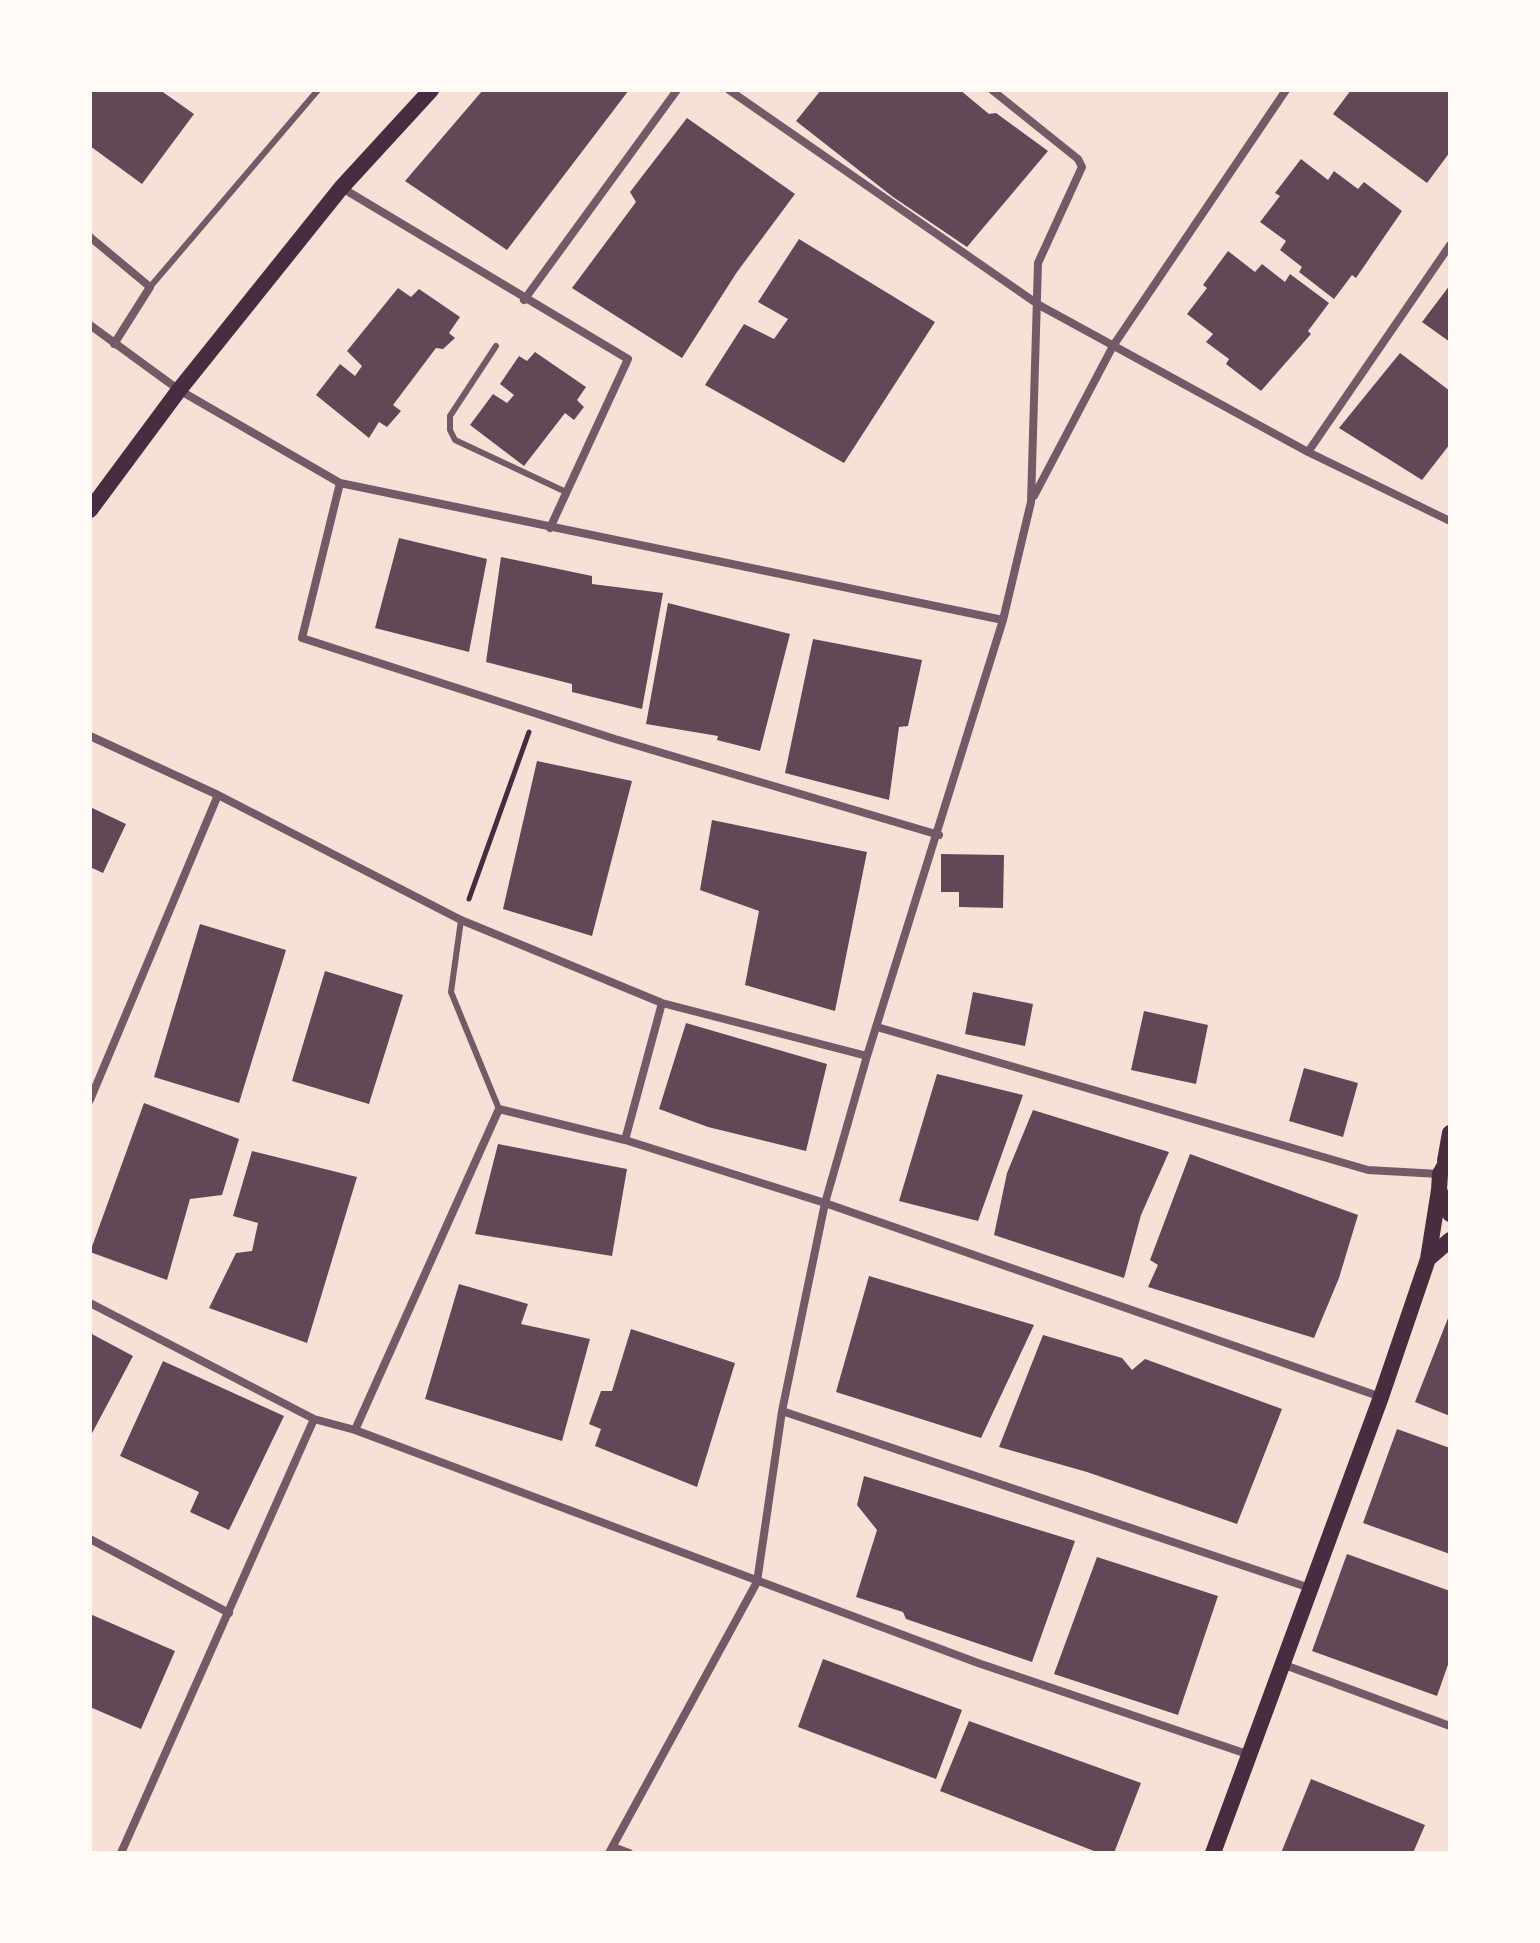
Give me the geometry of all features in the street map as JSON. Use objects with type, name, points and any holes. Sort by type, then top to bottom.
[{"type":"main road","points":[[90,510],[179,390],[341,188],[431,90]]},
{"type":"main road","points":[[1213,1853],[1381,1397],[1428,1259],[1450,1133]]},
{"type":"main road","points":[[1443,1170],[1450,1214]]},
{"type":"main road","points":[[1428,1259],[1450,1240]]},
{"type":"street","points":[[524,300],[677,90]]},
{"type":"street","points":[[729,90],[1039,305],[1308,452],[1450,521]]},
{"type":"street","points":[[629,1853],[611,1850],[757,1582],[782,1411],[825,1203],[867,1056],[939,835],[1003,620],[1031,502],[1039,257],[1082,167],[1078,159],[992,90]]},
{"type":"street","points":[[1031,502],[1113,346],[1286,90]]},
{"type":"street","points":[[341,188],[524,300],[628,359],[550,528]]},
{"type":"street","points":[[90,237],[150,287],[114,344]]},
{"type":"street","points":[[1308,452],[1450,245]]},
{"type":"street","points":[[90,325],[179,390],[340,483],[1003,620]]},
{"type":"street","points":[[340,483],[302,638],[939,835]]},
{"type":"street","points":[[90,736],[218,795],[461,920],[662,1003],[867,1056]]},
{"type":"street","points":[[90,1100],[218,795]]},
{"type":"street","points":[[625,1140],[662,1003]]},
{"type":"street","points":[[877,1027],[1368,1170],[1443,1170]]},
{"type":"street","points":[[355,1430],[499,1109],[625,1140],[825,1203],[1381,1397]]},
{"type":"street","points":[[90,1303],[314,1419],[355,1430],[978,1663],[1250,1755]]},
{"type":"street","points":[[782,1411],[1310,1588]]},
{"type":"street","points":[[121,1853],[314,1419]]},
{"type":"street","points":[[90,1539],[229,1613]]},
{"type":"street","points":[[1281,1663],[1450,1726]]},
{"type":"lane","points":[[150,287],[318,90]]},
{"type":"lane","points":[[496,346],[450,416],[450,430],[455,440],[566,492]]},
{"type":"lane","points":[[461,920],[451,992],[499,1109]]},
{"type":"path","points":[[461,920],[537,712]]},
{"type":"building","points":[[90,90],[160,90],[194,114],[142,184],[90,146]]},
{"type":"building","points":[[483,90],[629,90],[507,250],[405,181]]},
{"type":"building","points":[[821,90],[960,90],[989,114],[996,113],[1048,151],[967,247],[893,197],[796,121]]},
{"type":"building","points":[[1351,90],[1450,90],[1450,152],[1427,183],[1333,114]]},
{"type":"building","points":[[687,118],[795,194],[737,272],[682,358],[572,288],[636,202],[630,192]]},
{"type":"building","points":[[1301,159],[1328,180],[1334,171],[1358,189],[1364,182],[1402,211],[1356,278],[1352,275],[1334,299],[1299,272],[1302,267],[1280,250],[1286,241],[1260,222],[1280,196],[1275,193]]},
{"type":"building","points":[[799,239],[935,322],[844,463],[705,385],[744,324],[774,339],[788,319],[758,302]]},
{"type":"building","points":[[1228,251],[1255,272],[1262,264],[1285,282],[1290,274],[1329,303],[1308,331],[1311,334],[1261,391],[1226,364],[1229,359],[1206,342],[1213,334],[1187,314],[1207,288],[1203,285]]},
{"type":"building","points":[[1450,285],[1450,342],[1422,322]]},
{"type":"building","points":[[398,288],[411,297],[419,289],[460,317],[449,333],[455,338],[443,349],[436,348],[393,405],[401,411],[387,427],[379,422],[369,438],[316,395],[340,364],[355,376],[362,366],[347,351]]},
{"type":"building","points":[[535,352],[586,387],[577,400],[584,407],[574,420],[565,413],[524,466],[470,425],[493,394],[507,403],[514,395],[500,384],[519,356],[527,361]]},
{"type":"building","points":[[1400,353],[1450,391],[1450,444],[1422,480],[1339,428]]},
{"type":"building","points":[[399,538],[487,559],[469,652],[375,628]]},
{"type":"building","points":[[501,557],[592,576],[592,584],[663,593],[642,709],[572,692],[572,684],[486,662]]},
{"type":"building","points":[[668,603],[790,634],[760,751],[717,740],[718,736],[646,724]]},
{"type":"building","points":[[813,639],[922,660],[908,726],[899,727],[889,800],[785,773]]},
{"type":"building","points":[[537,761],[632,781],[592,936],[503,909]]},
{"type":"building","points":[[90,807],[126,824],[103,873],[90,867]]},
{"type":"building","points":[[712,820],[867,852],[835,1011],[745,985],[759,911],[700,890]]},
{"type":"building","points":[[941,854],[1004,855],[1003,908],[959,907],[959,892],[941,892]]},
{"type":"building","points":[[200,924],[286,950],[239,1103],[154,1077]]},
{"type":"building","points":[[325,971],[403,995],[369,1104],[292,1081]]},
{"type":"building","points":[[973,992],[1033,1004],[1025,1046],[965,1034]]},
{"type":"building","points":[[1144,1011],[1208,1025],[1196,1084],[1131,1070]]},
{"type":"building","points":[[686,1023],[827,1064],[806,1151],[708,1127],[659,1109]]},
{"type":"building","points":[[1304,1068],[1358,1083],[1343,1137],[1289,1121]]},
{"type":"building","points":[[937,1074],[1023,1095],[978,1221],[899,1201]]},
{"type":"building","points":[[144,1103],[239,1139],[222,1195],[190,1199],[167,1280],[90,1252]]},
{"type":"building","points":[[1033,1110],[1169,1152],[1141,1215],[1124,1278],[994,1235],[1007,1173]]},
{"type":"building","points":[[498,1144],[627,1169],[612,1256],[475,1234]]},
{"type":"building","points":[[252,1151],[357,1177],[307,1343],[209,1308],[236,1253],[252,1251],[258,1223],[233,1216]]},
{"type":"building","points":[[1190,1154],[1358,1215],[1339,1278],[1314,1338],[1148,1287],[1158,1265],[1150,1260]]},
{"type":"building","points":[[869,1276],[1034,1325],[981,1438],[836,1392]]},
{"type":"building","points":[[459,1284],[528,1304],[521,1324],[590,1339],[562,1441],[425,1399]]},
{"type":"building","points":[[1450,1313],[1450,1416],[1415,1402]]},
{"type":"building","points":[[631,1329],[735,1363],[697,1487],[595,1446],[601,1429],[589,1424],[601,1391],[612,1391]]},
{"type":"building","points":[[90,1333],[133,1356],[90,1437]]},
{"type":"building","points":[[1043,1335],[1122,1358],[1132,1370],[1145,1359],[1282,1409],[1237,1524],[1087,1472],[999,1447]]},
{"type":"building","points":[[163,1361],[284,1416],[229,1530],[190,1512],[199,1492],[120,1456]]},
{"type":"building","points":[[1397,1429],[1450,1448],[1450,1554],[1363,1523]]},
{"type":"building","points":[[864,1476],[1075,1541],[1032,1662],[906,1619],[903,1612],[856,1597],[877,1530],[857,1505]]},
{"type":"building","points":[[1347,1554],[1450,1591],[1450,1659],[1437,1696],[1312,1651]]},
{"type":"building","points":[[1097,1557],[1218,1596],[1178,1715],[1054,1674]]},
{"type":"building","points":[[90,1614],[175,1651],[141,1729],[90,1707]]},
{"type":"building","points":[[823,1659],[962,1710],[936,1779],[798,1727]]},
{"type":"building","points":[[969,1721],[1141,1783],[1114,1853],[1099,1853],[940,1791]]},
{"type":"building","points":[[1311,1779],[1425,1825],[1413,1853],[1281,1853]]}]
